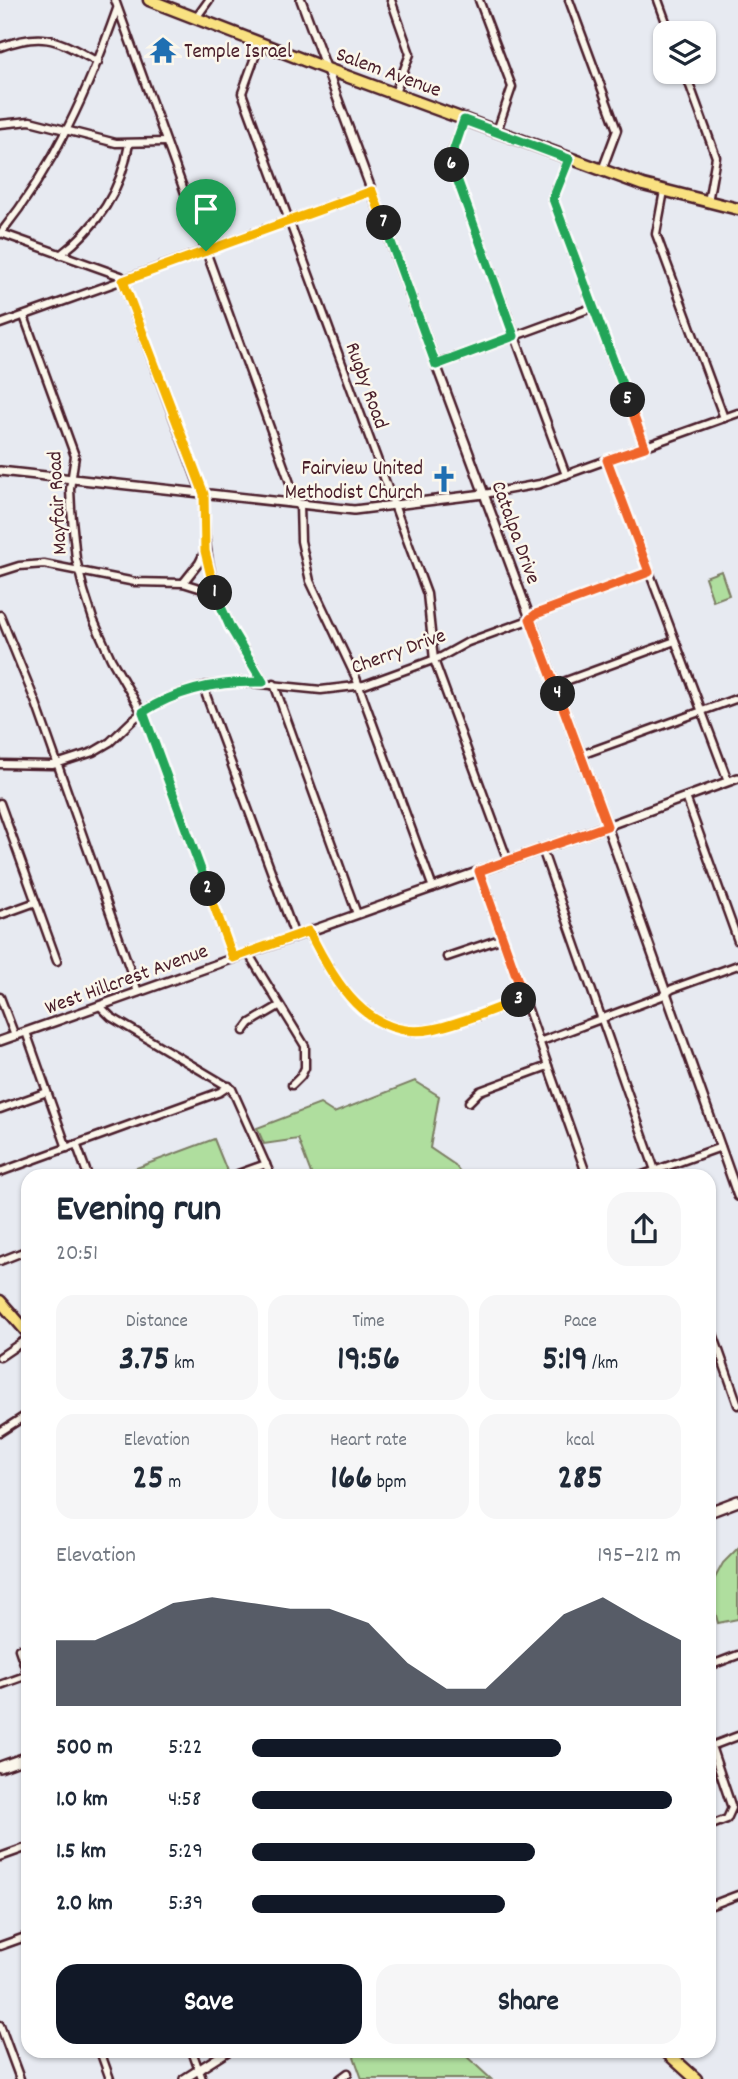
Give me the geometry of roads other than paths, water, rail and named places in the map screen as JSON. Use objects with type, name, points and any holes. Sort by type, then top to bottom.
[{"type":"main road","name":"Salem Avenue","points":[[149,0],[569,159],[664,191],[738,209]]},
{"type":"main road","points":[[1,1304],[21,1328]]},
{"type":"main road","points":[[716,1509],[738,1501]]},
{"type":"main road","points":[[0,1767],[21,1760]]},
{"type":"main road","points":[[673,2058],[696,2079]]},
{"type":"street","points":[[115,0],[299,505],[301,541],[310,581],[358,685],[433,888]]},
{"type":"street","points":[[196,18],[209,0]]},
{"type":"street","name":"Catalpa Drive","points":[[301,0],[607,826],[738,1196]]},
{"type":"street","points":[[391,0],[410,54],[395,93]]},
{"type":"street","points":[[480,0],[512,87],[497,131]]},
{"type":"street","points":[[569,0],[617,130],[602,170]]},
{"type":"street","points":[[658,0],[666,21]]},
{"type":"street","points":[[117,9],[99,62],[68,130],[35,186],[0,234],[118,274],[123,281],[203,494],[205,551],[215,593],[230,627],[263,682]]},
{"type":"street","points":[[0,47],[28,38],[43,38],[62,43],[99,62]]},
{"type":"street","name":"Rugby Road","points":[[260,43],[243,93],[430,602],[434,660],[509,861]]},
{"type":"street","points":[[689,84],[716,157],[708,202]]},
{"type":"street","points":[[464,120],[451,163],[566,475]]},
{"type":"street","points":[[0,124],[30,121],[129,144],[166,142]]},
{"type":"street","points":[[60,255],[83,237],[111,200],[122,175],[129,144]]},
{"type":"street","points":[[569,159],[553,199],[645,447]]},
{"type":"street","points":[[0,324],[372,191]]},
{"type":"street","points":[[664,191],[656,234],[724,418]]},
{"type":"street","points":[[436,365],[594,307]]},
{"type":"street","name":"Mayfair Road","points":[[24,316],[75,453],[71,509],[79,570],[98,630],[111,659],[143,712],[233,958]]},
{"type":"street","points":[[0,471],[354,510],[531,487],[738,413]]},
{"type":"street","points":[[607,460],[728,781]]},
{"type":"street","points":[[183,583],[205,551]]},
{"type":"street","points":[[0,572],[19,566],[44,564],[135,582],[183,583],[215,593]]},
{"type":"street","name":"Cherry Drive","points":[[0,764],[57,764],[104,746],[143,712],[164,699],[205,686],[263,682],[321,690],[358,685],[434,660],[468,642],[530,619],[536,614],[649,572]]},
{"type":"street","points":[[0,615],[57,764],[138,992]]},
{"type":"street","points":[[555,685],[675,641]]},
{"type":"street","points":[[274,684],[357,914]]},
{"type":"street","points":[[205,686],[206,695],[295,936]]},
{"type":"street","points":[[581,755],[738,698]]},
{"type":"street","name":"West Hillcrest Avenue","points":[[0,1041],[738,778]]},
{"type":"street","points":[[686,797],[738,941]]},
{"type":"street","points":[[0,803],[58,961]]},
{"type":"street","points":[[542,849],[656,1169]]},
{"type":"street","points":[[479,871],[585,1169]]},
{"type":"street","points":[[0,915],[36,902]]},
{"type":"street","points":[[309,931],[335,978],[352,1000],[367,1015],[387,1025],[411,1031],[434,1029],[524,998]]},
{"type":"street","points":[[447,957],[503,938]]},
{"type":"street","points":[[248,953],[306,1051],[303,1073],[292,1085]]},
{"type":"street","points":[[539,1042],[738,965]]},
{"type":"street","points":[[0,997],[15,1036]]},
{"type":"street","points":[[100,1006],[111,1017],[229,1086],[234,1091],[268,1169]]},
{"type":"street","points":[[244,1031],[250,1023],[279,1006]]},
{"type":"street","points":[[26,1032],[66,1148]]},
{"type":"street","points":[[469,1101],[480,1091],[548,1066]]},
{"type":"street","points":[[0,1172],[77,1146],[220,1092],[229,1086]]},
{"type":"street","points":[[0,1109],[47,1092]]},
{"type":"street","points":[[77,1146],[85,1169]]},
{"type":"street","points":[[667,1169],[721,1147]]},
{"type":"street","points":[[252,1169],[265,1164]]},
{"type":"street","points":[[0,1261],[21,1253]]},
{"type":"street","points":[[0,1357],[21,1341]]},
{"type":"street","points":[[716,1342],[738,1405]]},
{"type":"street","points":[[0,1432],[21,1418]]},
{"type":"street","points":[[19,1649],[21,1655]]},
{"type":"street","points":[[716,1663],[738,1655]]},
{"type":"street","points":[[0,1685],[21,1678]]},
{"type":"street","points":[[716,1744],[738,1736]]},
{"type":"street","points":[[716,1763],[732,1808],[727,1819],[716,1823]]},
{"type":"street","points":[[0,1857],[21,1850]]},
{"type":"street","points":[[716,1903],[738,1895]]},
{"type":"street","points":[[0,1946],[21,1938]]},
{"type":"street","points":[[0,2025],[20,2079]]},
{"type":"street","points":[[102,2058],[110,2079]]},
{"type":"street","points":[[195,2058],[202,2079]]},
{"type":"street","points":[[184,2079],[217,2058]]},
{"type":"street","points":[[340,2079],[348,2073]]},
{"type":"place","name":"Temple Israel","points":[[163,50]]},
{"type":"place","name":"Fairview United Methodist Church","points":[[444,479]]}]
